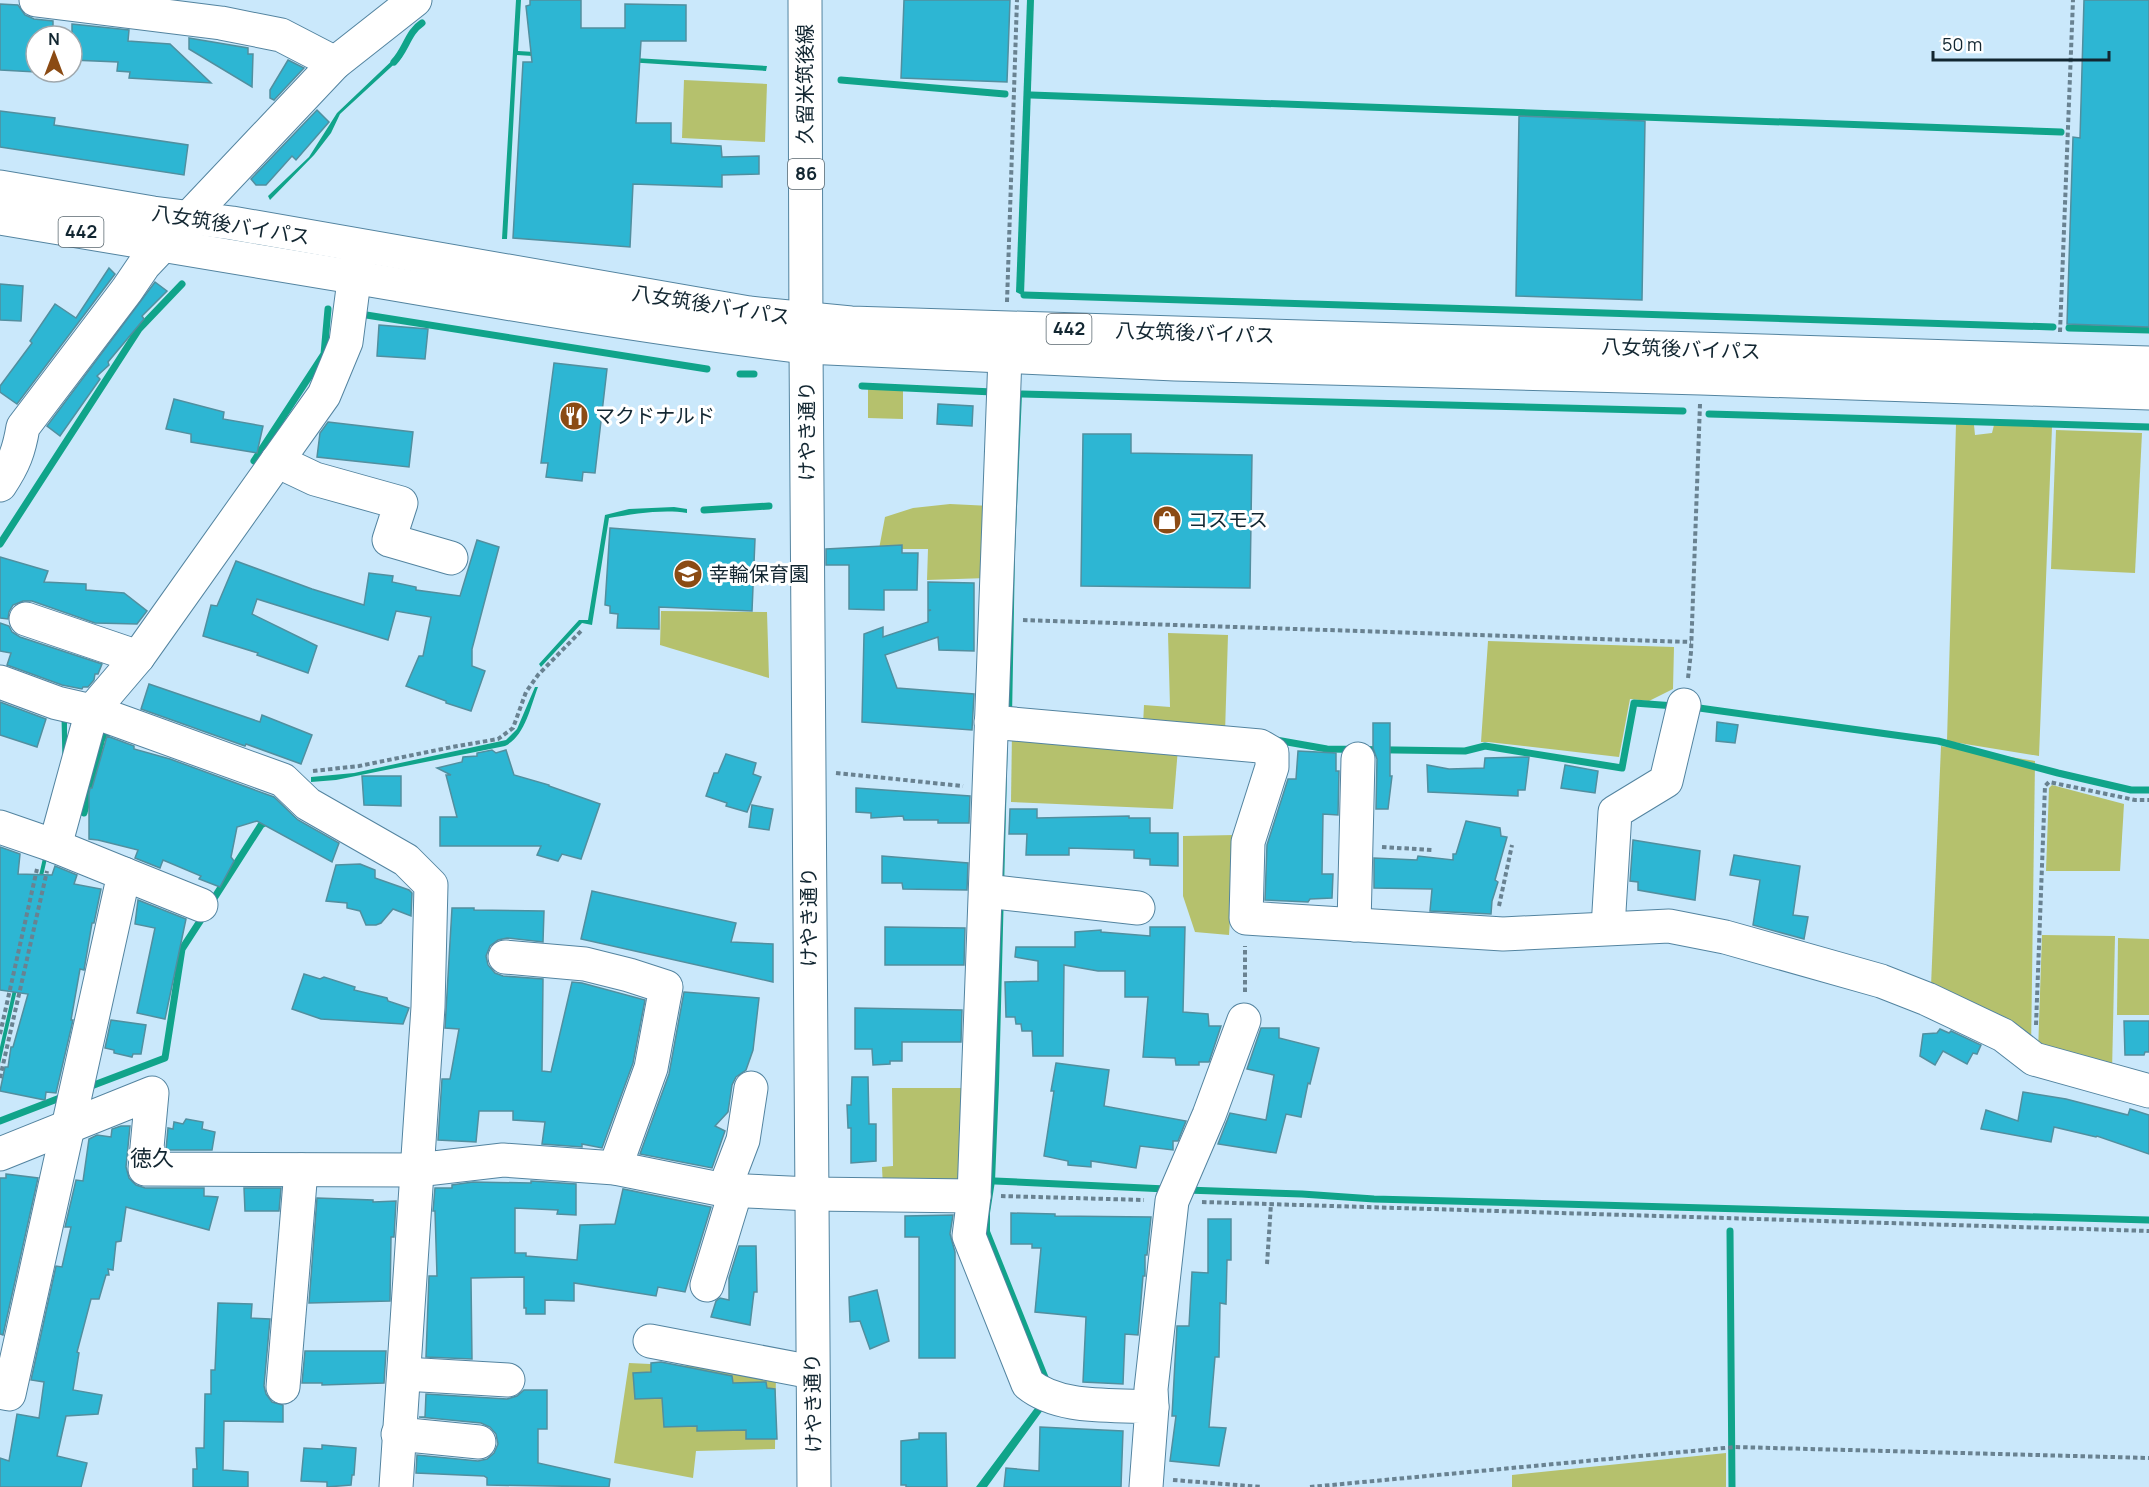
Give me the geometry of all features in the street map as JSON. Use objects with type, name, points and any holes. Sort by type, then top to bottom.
[{"type":"main road","points":[[36,0],[223,11],[281,35],[335,63]]},
{"type":"main road","points":[[0,485],[14,464],[19,450],[11,423],[127,290],[144,265],[335,63],[415,0]]},
{"type":"main road","name":"久留米筑後線","points":[[805,0],[806,334]]},
{"type":"main road","name":"八女筑後バイパス","points":[[0,187],[189,217],[356,262]]},
{"type":"main road","name":"八女筑後バイパス","points":[[0,218],[163,245],[356,262],[749,313],[806,334],[1005,342],[2149,363]]},
{"type":"main road","points":[[54,846],[92,711],[138,657],[324,395],[346,342],[356,262]]},
{"type":"main road","name":"けやき通り","points":[[806,334],[814,1487]]},
{"type":"main road","points":[[1005,342],[1001,722],[989,789],[994,891],[985,1196],[969,1236],[1028,1383],[1047,1396],[1083,1403],[1152,1407]]},
{"type":"main road","name":"八女筑後バイパス","points":[[1005,342],[1175,364],[2149,393]]},
{"type":"main road","points":[[277,461],[315,479],[401,503],[389,540],[451,558]]},
{"type":"main road","points":[[26,619],[138,657]]},
{"type":"main road","points":[[0,681],[57,703],[92,711],[283,780],[308,804],[406,860],[431,885],[428,1007],[396,1487]]},
{"type":"main road","points":[[1608,928],[1616,812],[1666,781],[1684,705]]},
{"type":"main road","points":[[1001,722],[1260,746],[1272,753],[1272,767],[1248,842],[1246,918],[1494,934],[1669,926],[1680,928],[1725,937],[1881,981],[1927,999],[2003,1035],[2034,1059],[2149,1091]]},
{"type":"main road","points":[[1354,925],[1358,759]]},
{"type":"main road","points":[[0,827],[54,846],[201,906]]},
{"type":"main road","points":[[0,1392],[9,1394],[124,874]]},
{"type":"main road","points":[[994,891],[1138,908]]},
{"type":"main road","points":[[505,957],[585,964],[666,987],[651,1068],[615,1168]]},
{"type":"main road","points":[[1146,1483],[1152,1407],[1150,1389],[1172,1201],[1209,1115],[1244,1020]]},
{"type":"main road","points":[[707,1285],[743,1140],[751,1088]]},
{"type":"main road","points":[[0,1154],[152,1094],[145,1169],[417,1170],[503,1160],[615,1168],[730,1190],[811,1194],[985,1196]]},
{"type":"main road","points":[[283,1388],[301,1170]]},
{"type":"main road","points":[[650,1341],[812,1372]]},
{"type":"main road","points":[[404,1374],[508,1380]]},
{"type":"main road","points":[[398,1434],[479,1442]]},
{"type":"path","points":[[1005,342],[1017,0]]},
{"type":"path","points":[[2059,361],[2073,0]]},
{"type":"path","points":[[1684,705],[1691,642],[1701,378]]},
{"type":"path","points":[[1016,619],[1691,642]]},
{"type":"path","points":[[283,780],[311,771],[359,766],[498,739],[513,728],[526,692],[538,675],[581,632]]},
{"type":"path","points":[[835,773],[989,789]]},
{"type":"path","points":[[2034,1059],[2045,786],[2049,782],[2135,800],[2149,800]]},
{"type":"path","points":[[1494,934],[1512,845]]},
{"type":"path","points":[[0,1078],[54,846]]},
{"type":"path","points":[[1356,846],[1432,850]]},
{"type":"path","points":[[1244,1020],[1246,918]]},
{"type":"path","points":[[985,1196],[2149,1231]]},
{"type":"path","points":[[1266,1263],[1271,1204]]},
{"type":"path","points":[[1310,1487],[1735,1447],[2149,1458]]},
{"type":"path","points":[[1146,1483],[1262,1487]]},
{"type":"shaded area","points":[[516,0],[521,0],[518,51],[767,66],[766,71],[517,55],[507,239],[502,239]]},
{"type":"shaded area","points":[[1027,0],[1034,0],[1024,295],[1022,295],[1016,292]]},
{"type":"shaded area","points":[[399,54],[402,57],[340,114],[331,133],[314,155],[270,200],[268,196],[309,157],[337,113]]},
{"type":"shaded area","points":[[684,80],[767,84],[765,142],[682,138]]},
{"type":"shaded area","points":[[868,389],[903,390],[903,419],[868,418]]},
{"type":"shaded area","points":[[1011,393],[1022,394],[1015,552],[1012,717],[1008,733],[999,1084],[995,1181],[990,1231],[1051,1383],[1048,1403],[987,1487],[976,1487],[1038,1404],[985,1246]]},
{"type":"shaded area","points":[[1956,424],[1974,425],[1975,435],[1992,433],[1994,425],[2052,427],[2039,756],[1947,741]]},
{"type":"shaded area","points":[[2056,430],[2142,433],[2135,573],[2051,569]]},
{"type":"shaded area","points":[[950,504],[991,506],[987,578],[927,580],[928,549],[879,549],[885,517],[913,508]]},
{"type":"shaded area","points":[[674,507],[687,509],[687,513],[658,512],[609,518],[592,625],[582,623],[541,667],[539,664],[579,620],[588,620],[605,515],[629,509]]},
{"type":"shaded area","points":[[661,611],[767,612],[769,678],[660,645]]},
{"type":"shaded area","points":[[1168,633],[1228,635],[1225,733],[1143,725],[1144,705],[1170,707]]},
{"type":"shaded area","points":[[1488,641],[1674,647],[1673,689],[1649,701],[1630,699],[1619,757],[1481,742]]},
{"type":"shaded area","points":[[535,687],[538,687],[522,728],[517,736],[505,746],[336,780],[311,782],[311,777],[354,773],[506,740],[517,729]]},
{"type":"shaded area","points":[[61,695],[67,695],[67,784],[48,854],[0,1064],[0,1047],[43,858],[63,784]]},
{"type":"shaded area","points":[[1012,732],[1178,748],[1173,809],[1011,802]]},
{"type":"shaded area","points":[[1941,746],[2035,761],[2031,1051],[1931,986]]},
{"type":"shaded area","points":[[2052,785],[2124,804],[2120,871],[2046,871],[2049,788]]},
{"type":"shaded area","points":[[1235,835],[1229,935],[1195,932],[1183,896],[1183,836]]},
{"type":"shaded area","points":[[2042,935],[2115,936],[2112,1072],[2038,1052]]},
{"type":"shaded area","points":[[2118,938],[2149,939],[2149,1015],[2117,1015]]},
{"type":"shaded area","points":[[892,1088],[972,1088],[968,1174],[945,1190],[883,1188],[882,1167],[893,1166]]},
{"type":"shaded area","points":[[629,1363],[776,1370],[775,1449],[696,1451],[693,1478],[614,1463]]},
{"type":"shaded area","points":[[1726,1453],[1726,1487],[1512,1487],[1512,1475]]},
{"type":"building","points":[[530,0],[581,0],[581,28],[625,28],[625,4],[686,5],[686,41],[641,41],[636,123],[671,123],[671,143],[721,146],[722,157],[759,156],[759,174],[722,175],[722,187],[633,184],[630,247],[513,238],[523,62],[532,62],[526,6],[530,5]]},
{"type":"building","points":[[904,0],[1010,0],[1007,82],[901,78]]},
{"type":"building","points":[[2084,0],[2149,0],[2149,327],[2067,324],[2073,137],[2080,138]]},
{"type":"building","points":[[0,4],[18,5],[25,15],[34,19],[53,21],[53,24],[24,24],[24,71],[0,70]]},
{"type":"building","points":[[84,25],[129,30],[128,41],[170,44],[211,83],[129,78],[130,72],[117,71],[118,62],[84,61]]},
{"type":"building","points":[[189,38],[248,48],[248,54],[253,54],[252,87],[189,49]]},
{"type":"building","points":[[288,60],[304,68],[274,100],[270,98],[270,90]]},
{"type":"building","points":[[317,110],[329,122],[296,160],[292,156],[266,185],[256,185],[251,179]]},
{"type":"building","points":[[0,111],[55,118],[54,125],[188,145],[184,175],[0,147]]},
{"type":"building","points":[[1519,116],[1645,121],[1642,300],[1516,296]]},
{"type":"building","points":[[109,268],[115,274],[17,404],[0,392],[0,386],[32,343],[30,341],[55,304],[76,318]]},
{"type":"building","points":[[155,282],[167,291],[142,316],[144,319],[108,362],[109,365],[97,376],[100,379],[60,436],[47,426]]},
{"type":"building","points":[[0,284],[23,286],[21,321],[0,320]]},
{"type":"building","points":[[379,325],[428,329],[425,359],[377,356]]},
{"type":"building","name":"マクドナルド","points":[[554,363],[607,369],[595,473],[583,472],[582,481],[546,477],[548,463],[541,463]]},
{"type":"building","points":[[174,399],[224,412],[223,419],[263,426],[257,453],[191,442],[191,434],[166,429]]},
{"type":"building","points":[[938,404],[973,406],[972,426],[937,424]]},
{"type":"building","points":[[328,422],[413,432],[409,467],[317,457],[320,433]]},
{"type":"building","name":"コスモス","points":[[1083,434],[1131,434],[1131,453],[1252,455],[1250,588],[1081,586]]},
{"type":"building","points":[[610,528],[755,539],[752,611],[659,607],[659,629],[617,628],[618,614],[610,613],[610,606],[605,605]]},
{"type":"building","points":[[477,540],[499,547],[472,649],[472,666],[485,671],[471,711],[406,686],[419,656],[423,656],[431,617],[396,611],[388,640],[257,599],[252,614],[317,646],[308,673],[257,655],[258,653],[203,636],[211,605],[217,606],[236,561],[364,605],[369,573],[393,576],[392,582],[416,587],[416,590],[460,596]]},
{"type":"building","points":[[902,545],[902,553],[918,553],[917,590],[884,590],[884,610],[849,609],[849,565],[826,565],[826,549]]},
{"type":"building","points":[[0,557],[48,571],[44,582],[86,584],[86,590],[124,593],[147,611],[137,624],[95,623],[32,601],[23,601],[13,605],[8,619],[0,618]]},
{"type":"building","points":[[928,582],[974,583],[974,651],[939,650],[938,637],[885,655],[897,688],[974,694],[972,730],[862,722],[864,634],[883,627],[883,637],[928,622],[928,611],[931,610],[928,610]]},
{"type":"building","points":[[0,623],[9,626],[12,632],[20,637],[102,664],[98,674],[95,674],[94,680],[88,687],[82,689],[62,685],[7,665],[11,653],[0,651]]},
{"type":"building","points":[[149,684],[260,722],[262,715],[312,735],[301,764],[141,709]]},
{"type":"building","points":[[0,702],[46,719],[37,747],[0,735]]},
{"type":"building","points":[[1717,722],[1738,725],[1735,743],[1716,741]]},
{"type":"building","points":[[1373,723],[1390,723],[1390,776],[1392,776],[1388,809],[1376,809],[1377,759],[1373,748]]},
{"type":"building","points":[[107,736],[134,746],[134,749],[170,759],[274,797],[298,820],[339,843],[332,862],[257,821],[237,827],[231,857],[234,861],[220,887],[199,879],[201,876],[163,860],[160,868],[135,858],[138,850],[89,839],[90,788],[92,788]]},
{"type":"building","points":[[492,750],[496,753],[506,750],[514,775],[600,804],[581,859],[562,854],[558,861],[537,855],[541,846],[440,846],[440,817],[457,817],[446,775],[451,775],[437,768],[462,762],[463,757],[477,756],[477,753]]},
{"type":"building","points":[[1298,751],[1336,753],[1336,771],[1339,771],[1338,815],[1323,814],[1322,874],[1333,874],[1332,898],[1310,899],[1308,902],[1265,900],[1267,845],[1288,779],[1296,779]]},
{"type":"building","points":[[726,754],[756,763],[753,774],[761,777],[747,812],[726,806],[727,803],[706,796],[714,773],[718,773]]},
{"type":"building","points":[[1529,757],[1525,790],[1518,790],[1518,796],[1428,792],[1427,765],[1449,769],[1484,768],[1485,758]]},
{"type":"building","points":[[1565,765],[1598,771],[1595,793],[1561,788]]},
{"type":"building","points":[[362,776],[401,776],[401,806],[364,805]]},
{"type":"building","points":[[856,788],[970,796],[969,823],[904,820],[903,816],[871,818],[871,813],[856,812]]},
{"type":"building","points":[[752,805],[773,809],[769,830],[749,827]]},
{"type":"building","points":[[1010,809],[1037,809],[1037,818],[1129,816],[1129,818],[1150,818],[1150,833],[1178,833],[1178,866],[1150,865],[1150,859],[1134,858],[1134,850],[1069,848],[1069,855],[1026,855],[1027,834],[1009,834]]},
{"type":"building","points":[[1466,821],[1500,828],[1501,836],[1507,837],[1495,880],[1498,882],[1492,901],[1491,914],[1430,911],[1432,889],[1374,888],[1374,858],[1417,860],[1418,856],[1453,860],[1453,854],[1456,854]]},
{"type":"building","points":[[1633,840],[1700,851],[1695,900],[1638,890],[1638,882],[1630,881]]},
{"type":"building","points":[[0,847],[20,854],[18,874],[52,875],[55,866],[77,875],[74,884],[101,889],[94,923],[92,923],[84,970],[80,969],[71,1020],[73,1020],[56,1093],[46,1092],[45,1100],[0,1091],[5,1067],[8,1067],[11,1047],[13,1047],[28,994],[0,990]]},
{"type":"building","points":[[1734,855],[1800,866],[1793,915],[1808,917],[1804,939],[1753,925],[1760,880],[1730,875]]},
{"type":"building","points":[[882,856],[968,863],[967,890],[903,889],[902,883],[882,883]]},
{"type":"building","points":[[360,864],[375,870],[375,878],[412,893],[411,916],[393,909],[381,923],[366,925],[360,911],[347,908],[347,903],[326,901],[336,865]]},
{"type":"building","points":[[592,891],[736,923],[731,942],[773,944],[773,982],[581,939]]},
{"type":"building","points":[[138,900],[186,919],[165,1019],[137,1013],[155,928],[135,924]]},
{"type":"building","points":[[452,908],[544,911],[543,942],[507,938],[498,940],[490,946],[486,956],[488,965],[495,973],[503,976],[543,979],[542,1071],[551,1072],[572,982],[645,1000],[633,1063],[602,1148],[582,1144],[582,1147],[542,1144],[545,1122],[513,1120],[513,1111],[479,1111],[476,1142],[438,1140],[442,1079],[450,1079],[459,1029],[445,1028]]},
{"type":"building","points":[[885,927],[965,928],[964,965],[885,965]]},
{"type":"building","points":[[1150,927],[1185,927],[1183,1012],[1208,1014],[1209,1026],[1221,1026],[1209,1062],[1199,1062],[1199,1065],[1176,1065],[1175,1058],[1143,1057],[1148,997],[1125,997],[1125,971],[1098,971],[1064,965],[1063,1056],[1033,1056],[1032,1031],[1022,1031],[1021,1024],[1016,1024],[1015,1017],[1006,1017],[1005,982],[1038,981],[1038,961],[1015,957],[1016,947],[1075,947],[1075,932],[1101,930],[1101,932],[1150,936]]},
{"type":"building","points":[[304,974],[320,979],[324,977],[355,987],[354,990],[387,998],[388,1001],[409,1008],[403,1024],[321,1019],[292,1009]]},
{"type":"building","points":[[684,992],[759,998],[753,1050],[746,1070],[736,1077],[732,1085],[728,1112],[715,1126],[725,1131],[712,1168],[640,1154],[669,1074]]},
{"type":"building","points":[[855,1008],[962,1010],[961,1042],[902,1042],[902,1061],[873,1065],[872,1049],[855,1049]]},
{"type":"building","points":[[111,1020],[146,1025],[141,1054],[133,1054],[132,1057],[114,1053],[114,1050],[105,1048]]},
{"type":"building","points":[[2124,1021],[2149,1021],[2149,1052],[2145,1052],[2144,1055],[2125,1055]]},
{"type":"building","points":[[1261,1028],[1279,1028],[1279,1038],[1319,1048],[1310,1084],[1308,1083],[1301,1117],[1286,1114],[1276,1153],[1218,1144],[1230,1113],[1266,1120],[1274,1075],[1247,1069]]},
{"type":"building","points":[[1940,1029],[1949,1033],[1951,1031],[1981,1045],[1977,1054],[1973,1053],[1967,1064],[1943,1051],[1935,1065],[1920,1056],[1923,1034],[1937,1033]]},
{"type":"building","points":[[1056,1063],[1109,1070],[1104,1106],[1186,1121],[1178,1141],[1173,1141],[1173,1150],[1140,1146],[1136,1168],[1091,1161],[1091,1167],[1068,1165],[1068,1161],[1044,1156]]},
{"type":"building","points":[[852,1077],[868,1077],[869,1124],[876,1124],[876,1161],[851,1163],[851,1128],[848,1128],[847,1105],[851,1105]]},
{"type":"building","points":[[2023,1092],[2066,1099],[2128,1115],[2130,1109],[2149,1115],[2149,1154],[2097,1136],[2054,1127],[2051,1142],[1981,1129],[1986,1110],[2018,1121]]},
{"type":"building","points":[[186,1119],[203,1122],[202,1129],[215,1132],[212,1150],[166,1150],[168,1128],[173,1129],[174,1122],[183,1124]]},
{"type":"building","points":[[130,1126],[126,1167],[129,1178],[136,1185],[145,1188],[204,1188],[204,1196],[218,1197],[209,1230],[126,1207],[121,1241],[116,1242],[113,1270],[108,1269],[109,1275],[106,1275],[99,1299],[91,1299],[77,1352],[79,1353],[73,1390],[102,1395],[98,1414],[66,1416],[57,1456],[87,1463],[81,1487],[0,1487],[0,1458],[9,1461],[17,1414],[39,1418],[44,1382],[31,1380],[56,1266],[62,1267],[71,1227],[65,1227],[76,1180],[83,1181],[89,1139],[97,1135],[111,1137],[112,1129]]},
{"type":"building","points":[[6,1174],[38,1178],[3,1335],[0,1334],[0,1178],[6,1178]]},
{"type":"building","points":[[531,1181],[576,1184],[576,1215],[557,1214],[558,1210],[515,1208],[515,1253],[526,1253],[526,1256],[577,1260],[580,1225],[615,1224],[623,1189],[711,1207],[685,1292],[658,1287],[656,1296],[574,1283],[574,1301],[545,1300],[545,1314],[526,1314],[524,1277],[471,1278],[472,1359],[426,1357],[429,1276],[437,1276],[435,1211],[433,1211],[435,1188],[452,1188],[452,1185],[473,1182],[531,1183]]},
{"type":"building","points":[[244,1188],[281,1188],[279,1211],[245,1211]]},
{"type":"building","points":[[317,1198],[373,1200],[373,1202],[396,1201],[394,1237],[391,1237],[390,1301],[309,1303]]},
{"type":"building","points":[[1011,1213],[1151,1217],[1147,1255],[1145,1255],[1145,1276],[1143,1276],[1138,1335],[1125,1334],[1123,1384],[1083,1382],[1086,1317],[1035,1312],[1041,1248],[1032,1248],[1032,1244],[1011,1244]]},
{"type":"building","points":[[953,1215],[950,1234],[955,1252],[955,1358],[919,1358],[919,1237],[905,1237],[905,1216]]},
{"type":"building","points":[[1208,1219],[1231,1219],[1231,1260],[1227,1260],[1226,1304],[1220,1303],[1219,1357],[1215,1357],[1209,1427],[1226,1428],[1219,1466],[1170,1461],[1176,1416],[1172,1416],[1177,1326],[1189,1326],[1192,1272],[1208,1273]]},
{"type":"building","points":[[739,1246],[756,1246],[757,1292],[754,1292],[750,1325],[711,1317],[716,1301],[720,1298],[729,1300],[729,1278]]},
{"type":"building","points":[[877,1290],[889,1341],[870,1349],[860,1321],[850,1322],[849,1297]]},
{"type":"building","points":[[218,1303],[252,1304],[251,1318],[270,1319],[264,1386],[272,1402],[283,1405],[283,1422],[224,1421],[223,1470],[248,1472],[248,1487],[193,1487],[193,1469],[197,1469],[196,1448],[204,1448],[205,1394],[211,1394],[211,1370],[215,1370]]},
{"type":"building","points":[[305,1351],[386,1351],[384,1383],[322,1385],[322,1383],[302,1383]]},
{"type":"building","points":[[661,1362],[732,1376],[733,1383],[766,1382],[767,1388],[775,1389],[777,1439],[746,1439],[746,1430],[697,1431],[697,1426],[664,1427],[662,1398],[635,1399],[633,1373],[651,1372],[651,1363]]},
{"type":"building","points":[[524,1390],[547,1390],[547,1429],[538,1429],[538,1463],[610,1479],[609,1487],[487,1485],[487,1478],[484,1476],[416,1473],[417,1455],[478,1461],[487,1459],[494,1453],[498,1444],[496,1434],[490,1427],[481,1423],[419,1417],[425,1417],[426,1394],[507,1399],[517,1396]]},
{"type":"building","points":[[1040,1427],[1123,1431],[1121,1487],[1004,1487],[1006,1468],[1039,1471]]},
{"type":"building","points":[[919,1433],[946,1433],[947,1487],[901,1485],[901,1441],[919,1439]]},
{"type":"building","points":[[322,1445],[356,1448],[351,1485],[327,1487],[327,1482],[301,1481],[304,1448],[322,1449]]},
{"type":"waterway","points":[[394,62],[413,31],[422,23]]},
{"type":"waterway","points":[[841,80],[1005,94]]},
{"type":"waterway","points":[[1031,95],[2061,132]]},
{"type":"waterway","points":[[0,544],[139,329],[182,284]]},
{"type":"waterway","points":[[1024,295],[2053,327]]},
{"type":"waterway","points":[[254,461],[324,354],[328,309]]},
{"type":"waterway","points":[[360,314],[707,369]]},
{"type":"waterway","points":[[2069,328],[2149,330]]},
{"type":"waterway","points":[[740,374],[754,374]]},
{"type":"waterway","points":[[862,386],[993,392]]},
{"type":"waterway","points":[[1022,394],[1683,411]]},
{"type":"waterway","points":[[1709,414],[2149,427]]},
{"type":"waterway","points":[[704,510],[769,506]]},
{"type":"waterway","points":[[1276,740],[1327,749],[1465,751],[1485,746],[1622,768],[1634,703],[1675,706]]},
{"type":"waterway","points":[[1692,707],[1938,741],[2131,790],[2149,790]]},
{"type":"waterway","points":[[84,813],[102,738],[109,732],[115,732]]},
{"type":"waterway","points":[[211,903],[261,825],[270,820]]},
{"type":"waterway","points":[[86,1088],[165,1058],[182,949],[204,915]]},
{"type":"waterway","points":[[0,1121],[65,1096]]},
{"type":"waterway","points":[[995,1181],[1166,1189]]},
{"type":"waterway","points":[[1186,1190],[1374,1199],[2149,1220]]},
{"type":"waterway","points":[[1730,1231],[1732,1487]]},
{"type":"place","name":"マクドナルド","points":[[574,416]]},
{"type":"place","name":"コスモス","points":[[1167,520]]},
{"type":"place","name":"幸輪保育園","points":[[688,574]]},
{"type":"district","name":"徳久","points":[[152,1158]]}]
